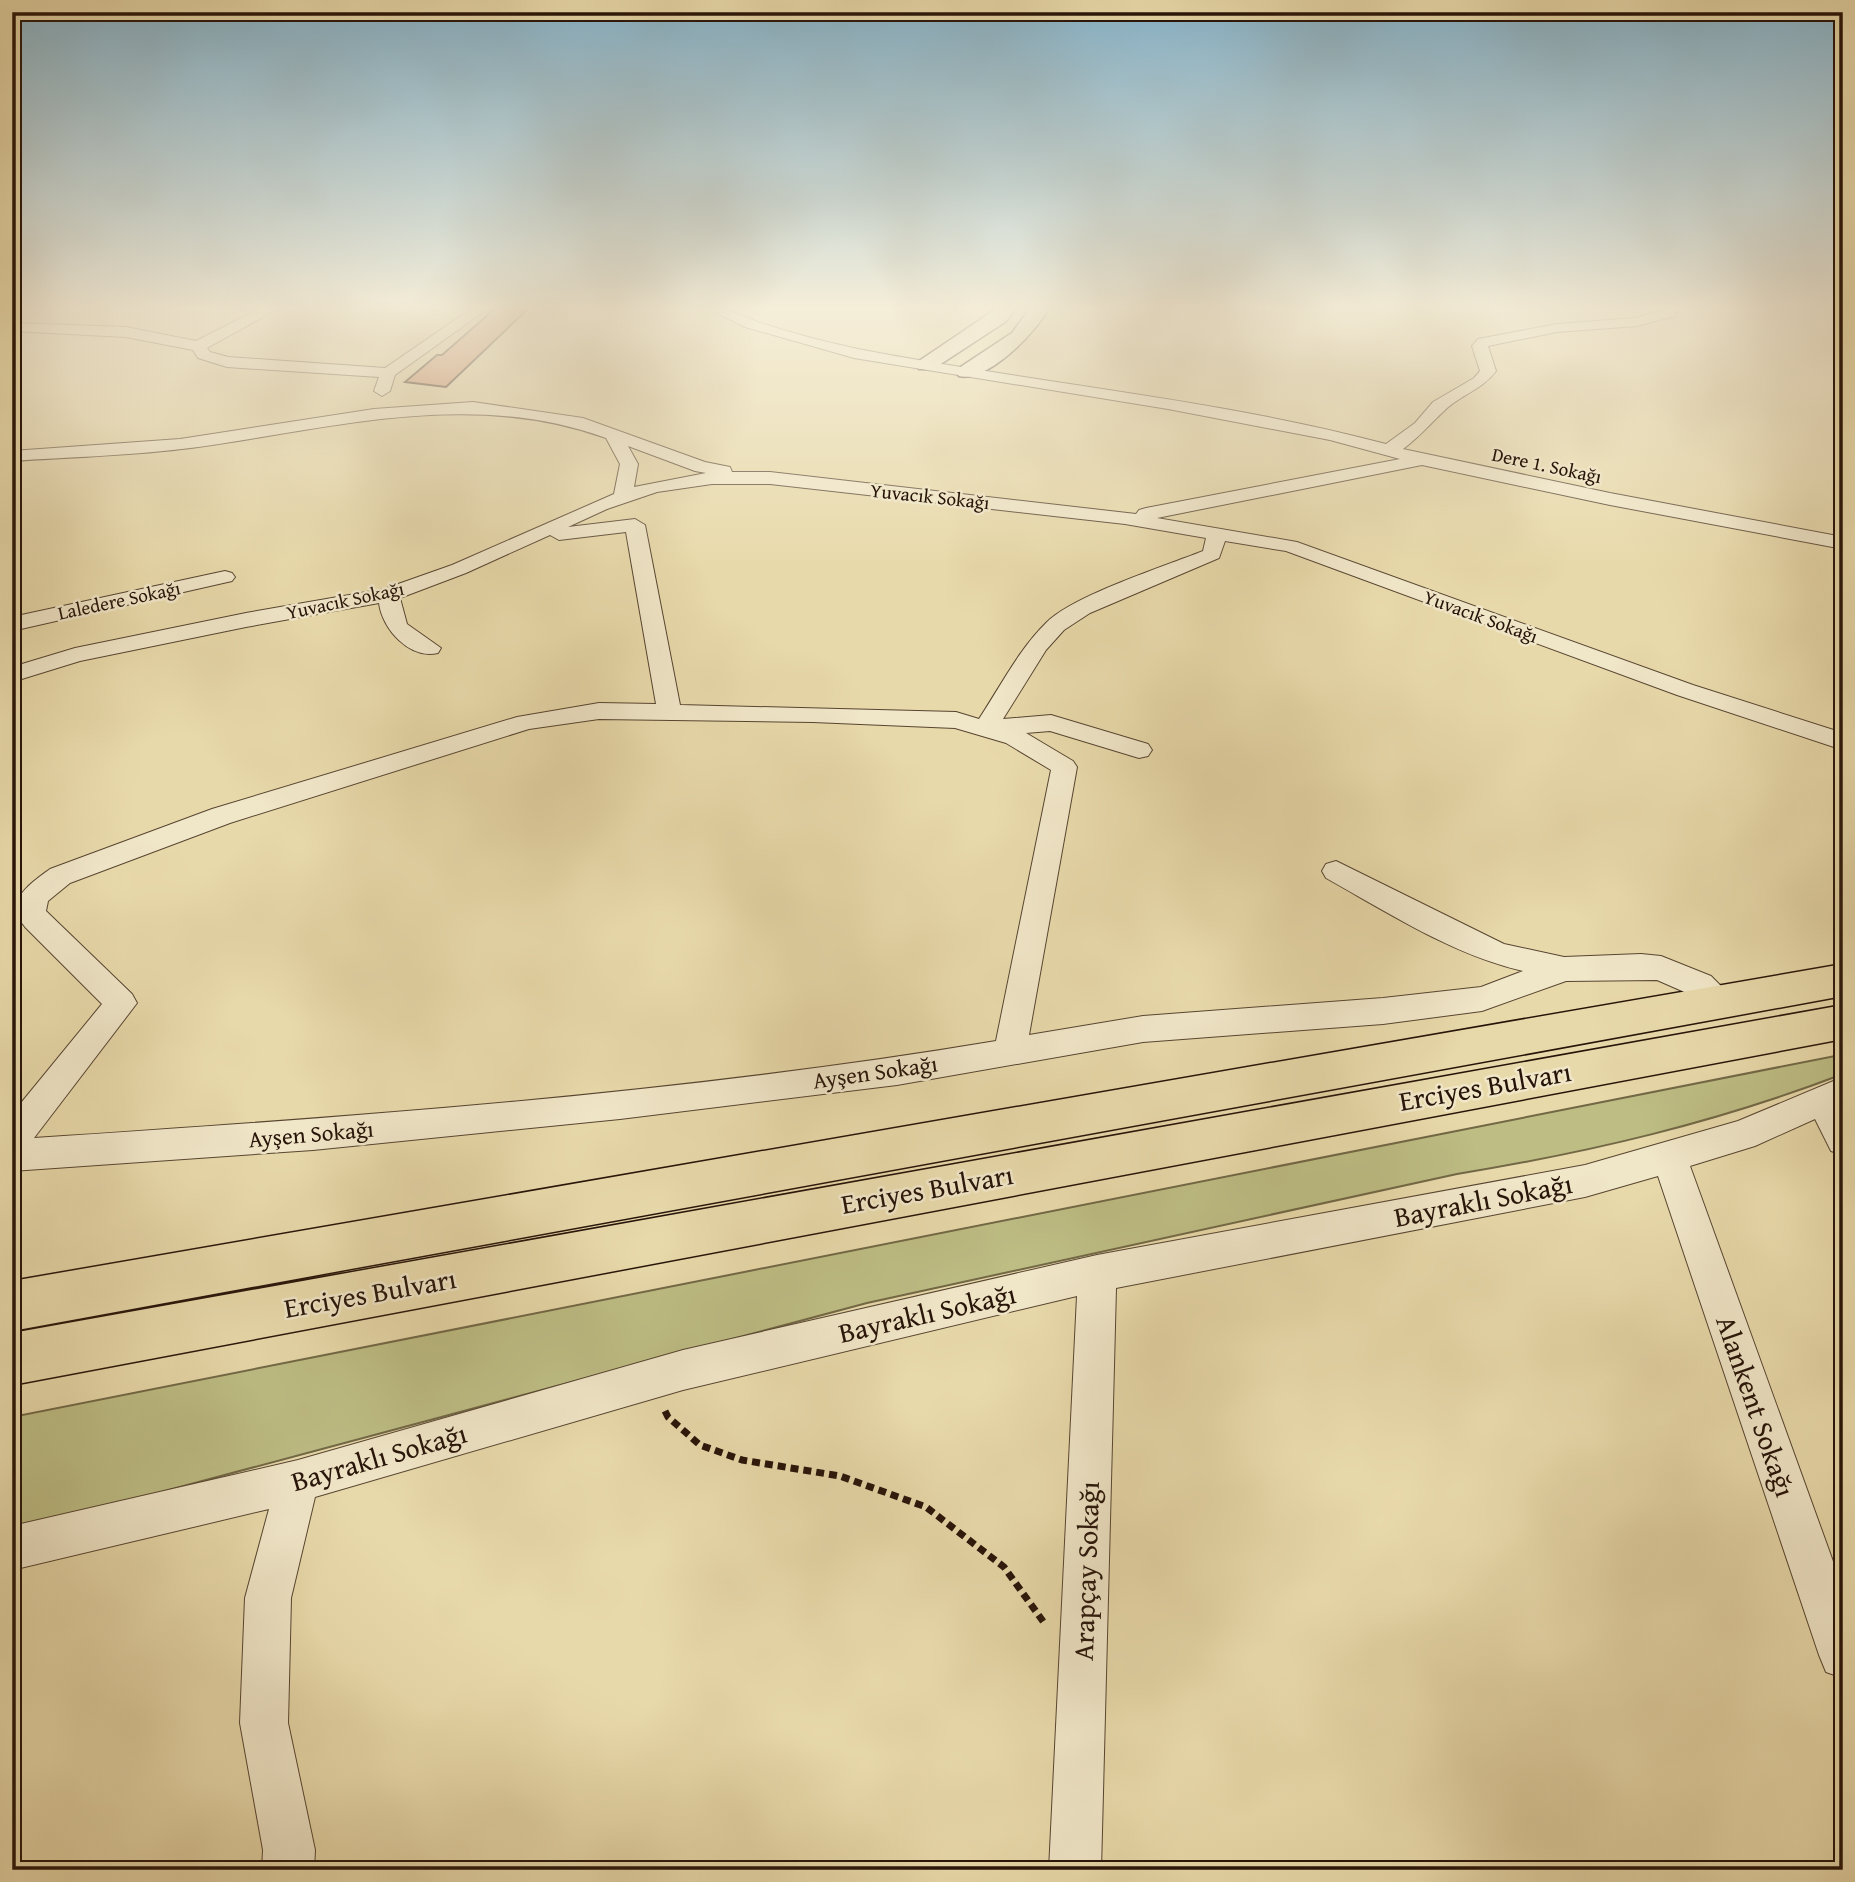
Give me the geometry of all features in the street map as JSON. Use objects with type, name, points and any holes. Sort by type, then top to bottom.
[{"type":"highway","name":"Erciyes Bulvarı","points":[[12,1306],[1843,981]]},
{"type":"highway","name":"Erciyes Bulvarı","points":[[12,1359],[1798,1028],[1843,1023]]},
{"type":"street","points":[[374,414],[381,395]]},
{"type":"street","name":"Dere 1. Sokağı","points":[[1110,395],[1332,435],[1425,460],[1610,499],[1843,543]]},
{"type":"street","points":[[1390,450],[1421,427],[1439,406],[1457,395]]},
{"type":"street","points":[[12,456],[180,444],[374,414],[473,407],[577,422],[701,467],[770,478]]},
{"type":"street","points":[[613,436],[629,464],[623,498]]},
{"type":"street","points":[[1125,518],[1425,460]]},
{"type":"street","name":"Yuvacık Sokağı","points":[[12,675],[88,652],[389,595],[459,569],[654,487],[712,478],[770,478],[1125,518],[1290,545],[1685,690],[1843,742]]},
{"type":"street","points":[[531,537],[635,525],[669,712]]},
{"type":"street","points":[[985,729],[1037,647],[1056,625],[1083,608],[1212,554],[1217,533]]},
{"type":"street","name":"Laledere Sokağı","points":[[12,624],[225,577]]},
{"type":"street","points":[[389,595],[389,616],[403,635],[430,648]]},
{"type":"street","points":[[12,1140],[121,1003],[35,919],[32,903],[38,894],[60,876],[220,816],[526,722],[599,711],[813,713],[956,720],[1014,737],[1064,767],[1010,1051]]},
{"type":"street","points":[[985,729],[1052,723],[1139,750]]},
{"type":"street","points":[[1336,871],[1413,914],[1499,954],[1564,969]]},
{"type":"street","name":"Ayşen Sokağı","points":[[12,1155],[313,1135],[620,1104],[897,1071],[1143,1029],[1383,1011],[1482,999],[1564,969],[1641,966],[1661,968],[1700,985],[1719,1004]]},
{"type":"street","points":[[1833,1095],[1843,1140]]},
{"type":"street","name":"Bayraklı Sokağı","points":[[12,1548],[298,1481],[648,1380],[1097,1272],[1585,1181],[1743,1135],[1833,1095]]},
{"type":"street","name":"Alankent Sokağı","points":[[1669,1157],[1843,1655]]},
{"type":"street","name":"Arapçay Sokağı","points":[[1075,1870],[1097,1272]]},
{"type":"street","points":[[288,1870],[289,1850],[264,1723],[268,1598],[298,1481]]},
{"type":"path","points":[[648,1380],[668,1417],[700,1445],[742,1460],[840,1476],[926,1507],[1004,1567],[1083,1675]]},
{"type":"green space","points":[[1835,1056],[1843,1059],[1843,1074],[1748,1107],[1652,1134],[867,1303],[12,1532],[12,1417]]}]
